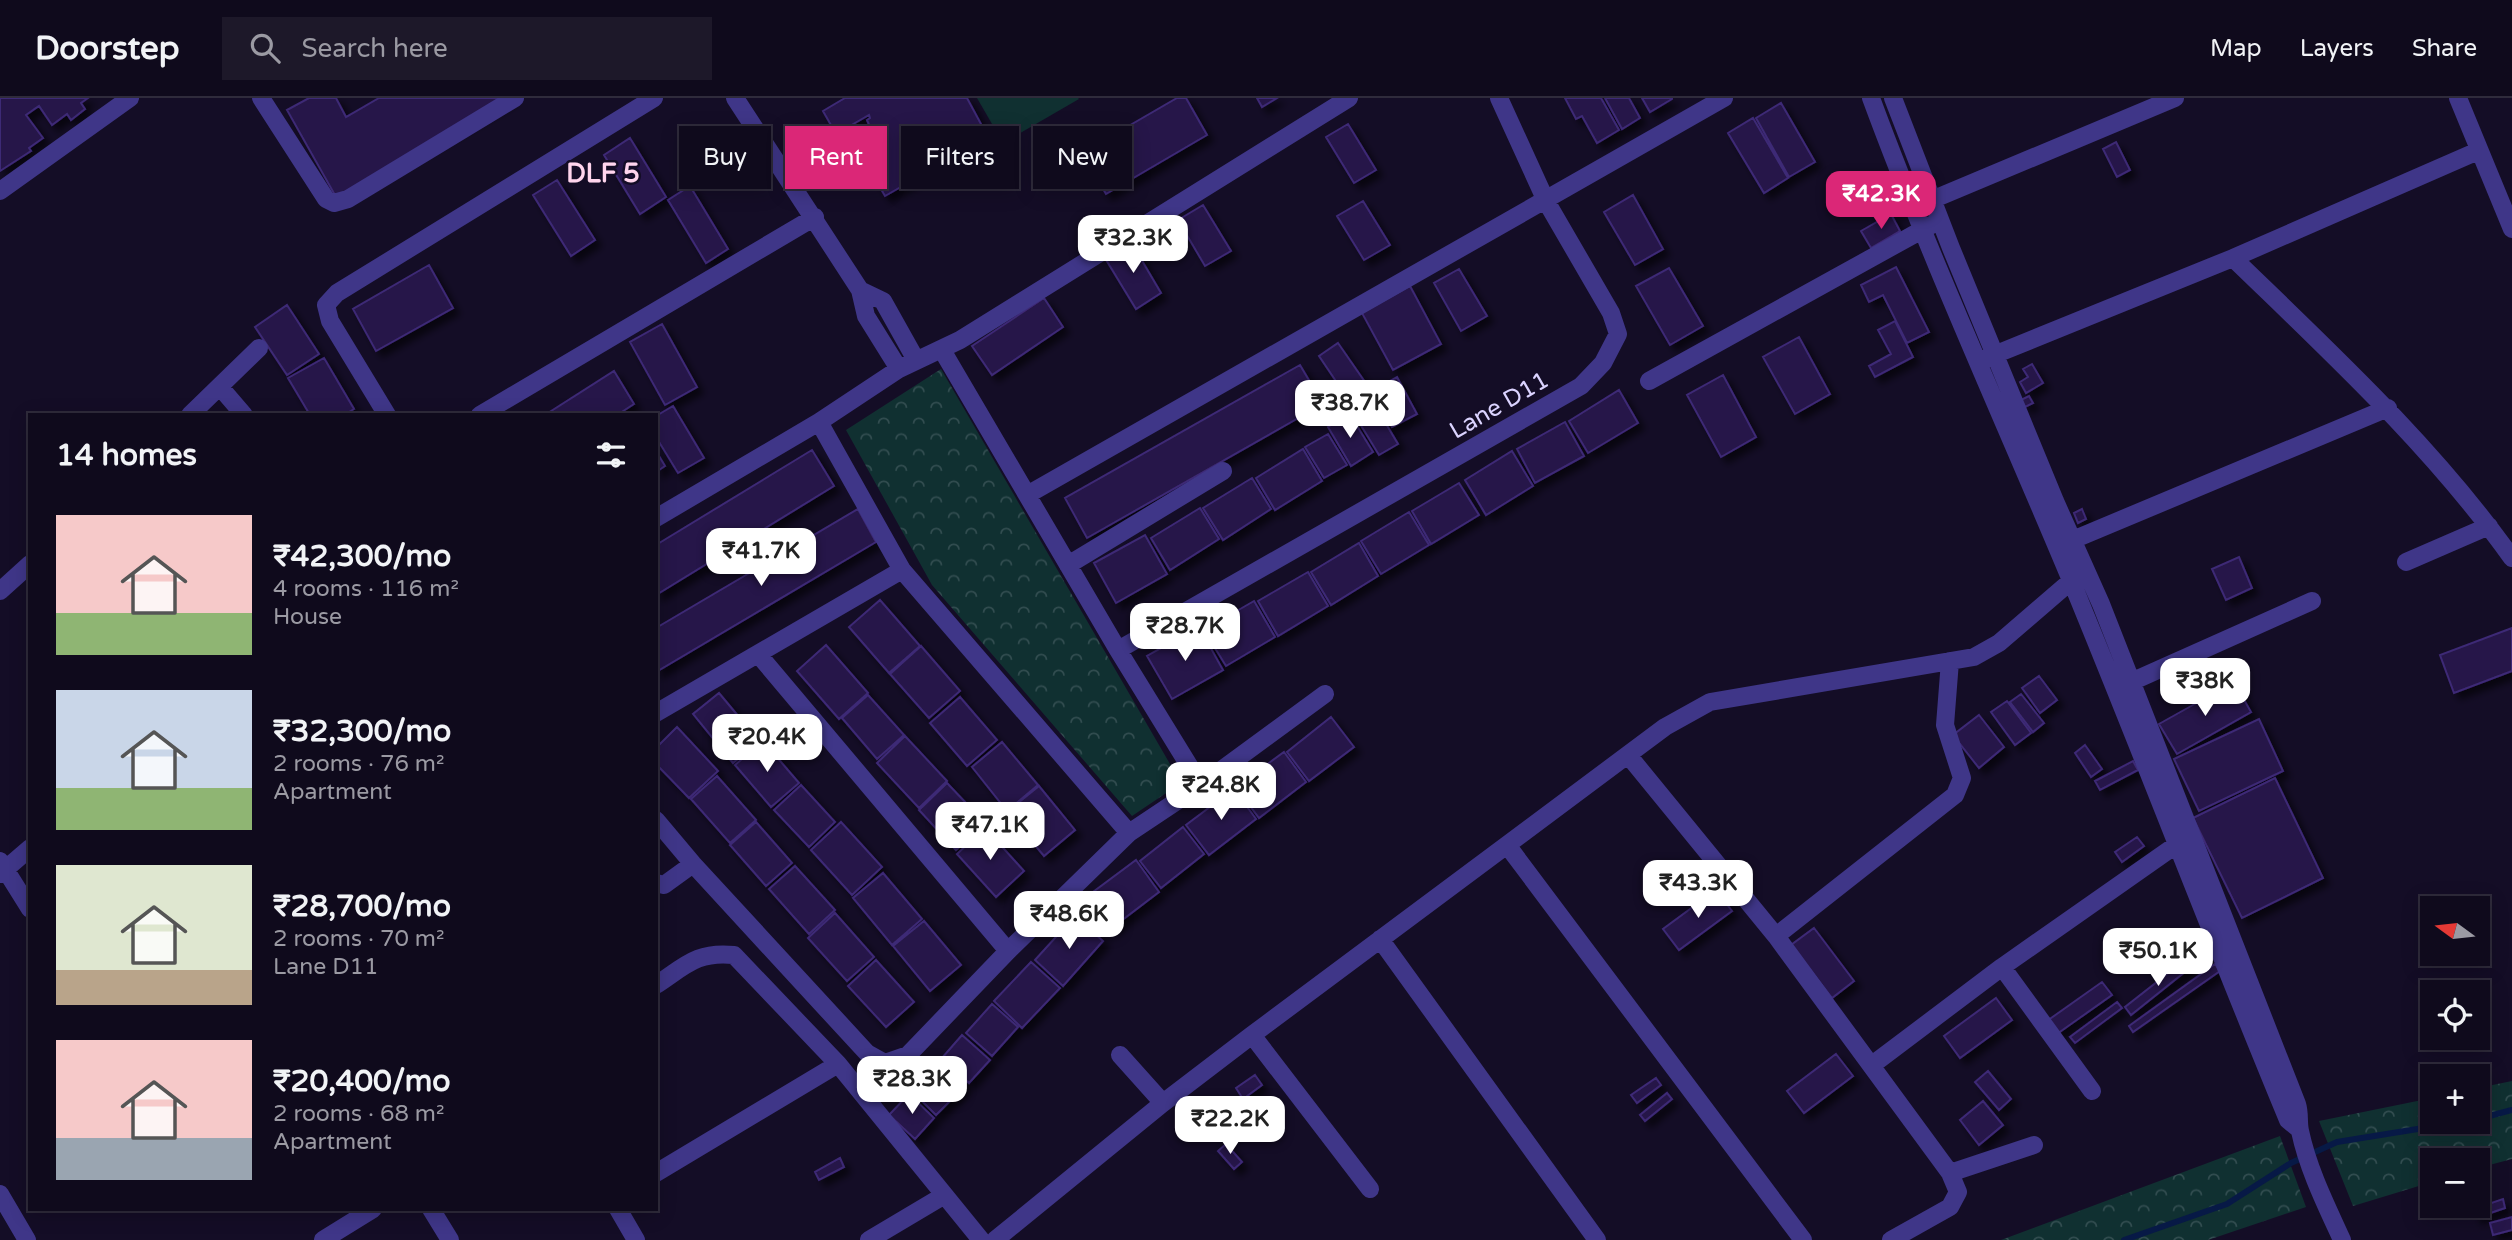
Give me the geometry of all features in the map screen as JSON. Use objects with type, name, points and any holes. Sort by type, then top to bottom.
[{"type":"street","points":[[0,191],[130,98]]},
{"type":"street","points":[[261,98],[326,199],[334,203],[348,199],[514,98]]},
{"type":"street","points":[[386,413],[330,321],[326,305],[337,293],[654,98]]},
{"type":"street","points":[[735,98],[815,217],[860,290],[866,316],[899,369]]},
{"type":"street","points":[[658,517],[819,422],[899,369],[942,349],[1349,98]]},
{"type":"street","name":"Lane D11","points":[[1118,650],[1581,386],[1603,363],[1618,334],[1611,313],[1546,201],[1499,98]]},
{"type":"street","points":[[1027,495],[1724,98]]},
{"type":"street","points":[[1871,98],[1912,208],[1977,362],[2064,543],[2124,685],[2288,1120],[2299,1129],[2316,1183],[2342,1240]]},
{"type":"street","points":[[1894,98],[1995,354],[2064,543],[2071,582],[2124,685]]},
{"type":"street","points":[[1912,208],[2175,98]]},
{"type":"street","points":[[2458,98],[2512,229]]},
{"type":"street","points":[[1977,362],[2232,258],[2478,151]]},
{"type":"street","points":[[483,413],[815,217]]},
{"type":"street","points":[[1649,381],[1940,219]]},
{"type":"street","points":[[2232,258],[2388,408],[2489,526],[2512,558]]},
{"type":"street","points":[[860,290],[883,302],[916,360]]},
{"type":"street","points":[[192,413],[259,348]]},
{"type":"street","points":[[942,349],[1118,650],[1201,785]]},
{"type":"street","points":[[220,387],[242,413]]},
{"type":"street","points":[[2064,543],[2388,408]]},
{"type":"street","points":[[819,422],[902,570],[1129,833]]},
{"type":"street","points":[[1068,565],[1223,471]]},
{"type":"street","points":[[2406,562],[2489,526]]},
{"type":"street","points":[[0,591],[28,566]]},
{"type":"street","points":[[658,712],[902,570]]},
{"type":"street","points":[[995,1240],[1163,1103],[1665,727],[1710,702],[1974,657],[1999,643],[2071,582]]},
{"type":"street","points":[[2124,685],[2312,601]]},
{"type":"street","points":[[758,654],[1007,951]]},
{"type":"street","points":[[1776,936],[1955,795],[1962,778],[1945,725],[1950,661]]},
{"type":"street","points":[[658,822],[867,1053],[885,1063],[908,1055],[1007,951],[1129,833],[1201,785],[1325,694]]},
{"type":"street","points":[[1628,755],[1776,936],[1950,1173],[1958,1192],[1950,1206],[1891,1240]]},
{"type":"street","points":[[1872,1065],[2002,967],[2184,839]]},
{"type":"street","points":[[1507,845],[1803,1240]]},
{"type":"street","points":[[28,849],[2,868],[28,906]]},
{"type":"street","points":[[658,884],[664,885],[693,864]]},
{"type":"street","points":[[1380,939],[1597,1240]]},
{"type":"street","points":[[658,984],[699,956],[715,953],[734,955],[838,1064],[981,1240]]},
{"type":"street","points":[[2002,967],[2092,1091]]},
{"type":"street","points":[[1252,1035],[1370,1189]]},
{"type":"street","points":[[1120,1055],[1163,1103]]},
{"type":"street","points":[[658,1172],[838,1064]]},
{"type":"street","points":[[1950,1173],[2034,1144]]},
{"type":"street","points":[[0,1194],[27,1240]]},
{"type":"street","points":[[869,1240],[943,1196]]},
{"type":"street","points":[[323,1240],[370,1211]]},
{"type":"street","points":[[432,1211],[450,1240]]},
{"type":"street","points":[[619,1211],[636,1240]]},
{"type":"green space","points":[[977,98],[1079,99],[1019,134],[1019,126],[993,126]]},
{"type":"green space","points":[[941,369],[1181,783],[1132,816],[932,585],[846,430]]},
{"type":"green space","points":[[2512,1081],[2512,1159],[2490,1165],[2490,1148],[2420,1148],[2420,1186],[2353,1206],[2319,1121],[2420,1100],[2420,1134],[2490,1134],[2490,1086]]},
{"type":"green space","points":[[2280,1136],[2306,1207],[2208,1240],[2001,1240]]},
{"type":"building","points":[[0,98],[88,98],[81,103],[85,109],[71,120],[67,114],[52,125],[39,106],[26,115],[43,138],[29,148],[31,151],[0,171]]},
{"type":"building","points":[[309,98],[336,98],[346,117],[379,98],[509,98],[336,197],[287,110]]},
{"type":"building","points":[[845,98],[967,98],[982,126],[901,126],[901,187],[885,196],[881,189],[887,189],[887,126],[870,126],[867,120],[869,115],[850,126],[831,126],[823,111]]},
{"type":"building","points":[[1177,98],[1186,98],[1207,135],[1132,179],[1132,126],[1129,126]]},
{"type":"building","points":[[1257,98],[1277,98],[1262,107]]},
{"type":"building","points":[[1565,98],[1601,98],[1619,130],[1597,143],[1582,116],[1576,119]]},
{"type":"building","points":[[1605,98],[1629,98],[1640,118],[1622,129]]},
{"type":"building","points":[[1642,98],[1672,98],[1672,99],[1650,112]]},
{"type":"building","points":[[1781,103],[1815,162],[1789,177],[1756,118]]},
{"type":"building","points":[[1753,118],[1788,178],[1764,193],[1728,133]]},
{"type":"building","points":[[1348,124],[1376,170],[1354,183],[1326,137]]},
{"type":"building","points":[[630,138],[666,197],[640,214],[604,155]]},
{"type":"building","points":[[2116,142],[2130,170],[2117,177],[2103,149]]},
{"type":"building","points":[[557,180],[595,240],[571,256],[533,195]]},
{"type":"building","points":[[685,189],[692,189],[728,249],[706,263],[668,200]]},
{"type":"building","points":[[1633,195],[1663,249],[1635,265],[1604,212]]},
{"type":"building","points":[[1363,201],[1390,245],[1364,260],[1337,216]]},
{"type":"building","points":[[1203,205],[1231,251],[1205,266],[1178,220]]},
{"type":"building","points":[[1891,214],[1900,231],[1871,248],[1861,231]]},
{"type":"building","points":[[1131,242],[1161,293],[1136,309],[1105,258]]},
{"type":"building","points":[[429,265],[453,308],[376,351],[353,309]]},
{"type":"building","points":[[1896,267],[1929,332],[1907,343],[1883,295],[1869,302],[1861,285]]},
{"type":"building","points":[[1669,268],[1703,326],[1670,345],[1636,286]]},
{"type":"building","points":[[1459,269],[1487,316],[1461,331],[1434,283]]},
{"type":"building","points":[[1410,286],[1441,344],[1393,370],[1362,313]]},
{"type":"building","points":[[1044,298],[1063,327],[992,375],[972,346]]},
{"type":"building","points":[[287,305],[319,354],[287,375],[255,327]]},
{"type":"building","points":[[1895,321],[1913,357],[1875,377],[1869,366],[1891,354],[1878,330]]},
{"type":"building","points":[[662,324],[697,387],[665,405],[630,342]]},
{"type":"building","points":[[1799,337],[1830,394],[1795,414],[1763,357]]},
{"type":"building","points":[[1338,343],[1365,382],[1346,396],[1319,356]]},
{"type":"building","points":[[324,358],[354,409],[347,413],[309,413],[288,378]]},
{"type":"building","points":[[2032,364],[2043,383],[2026,393],[2020,382],[2028,377],[2023,369]]},
{"type":"building","points":[[1300,365],[1323,404],[1087,538],[1065,498]]},
{"type":"building","points":[[614,371],[634,404],[620,413],[548,413]]},
{"type":"building","points":[[1723,375],[1756,437],[1721,457],[1687,395]]},
{"type":"building","points":[[1397,377],[1417,414],[1392,427],[1372,391]]},
{"type":"building","points":[[1619,390],[1638,423],[1588,453],[1569,421]]},
{"type":"building","points":[[2029,396],[2033,403],[2025,407],[2021,400]]},
{"type":"building","points":[[1370,397],[1398,444],[1379,455],[1351,409]]},
{"type":"building","points":[[673,406],[704,458],[678,473],[658,440],[658,415]]},
{"type":"building","points":[[1349,413],[1373,452],[1351,466],[1328,427]]},
{"type":"building","points":[[1565,422],[1584,456],[1535,483],[1517,449]]},
{"type":"building","points":[[1328,434],[1347,465],[1324,478],[1305,447]]},
{"type":"building","points":[[1303,449],[1322,481],[1275,510],[1256,478]]},
{"type":"building","points":[[812,450],[834,486],[658,594],[658,544]]},
{"type":"building","points":[[1512,451],[1533,486],[1486,515],[1465,480]]},
{"type":"building","points":[[658,454],[665,466],[658,471]]},
{"type":"building","points":[[1252,478],[1271,509],[1223,540],[1203,508]]},
{"type":"building","points":[[1459,483],[1479,515],[1431,544],[1412,511]]},
{"type":"building","points":[[1200,508],[1219,539],[1170,570],[1151,538]]},
{"type":"building","points":[[858,509],[876,542],[658,671],[658,627]]},
{"type":"building","points":[[2082,509],[2086,519],[2078,523],[2074,513]]},
{"type":"building","points":[[1409,512],[1429,545],[1381,574],[1361,541]]},
{"type":"building","points":[[1145,535],[1167,574],[1116,603],[1094,563]]},
{"type":"building","points":[[1359,543],[1378,576],[1331,605],[1311,572]]},
{"type":"building","points":[[2239,557],[2252,588],[2226,600],[2212,569]]},
{"type":"building","points":[[1308,572],[1328,606],[1278,636],[1258,601]]},
{"type":"building","points":[[880,600],[920,646],[889,673],[849,627]]},
{"type":"building","points":[[1254,601],[1275,637],[1226,666],[1204,630]]},
{"type":"building","points":[[1199,627],[1223,670],[1172,699],[1147,656]]},
{"type":"building","points":[[2512,628],[2512,671],[2454,693],[2440,655]]},
{"type":"building","points":[[826,645],[868,693],[839,719],[797,671]]},
{"type":"building","points":[[921,646],[960,691],[929,718],[890,674]]},
{"type":"building","points":[[2039,676],[2057,700],[2040,713],[2022,688]]},
{"type":"building","points":[[2234,682],[2251,712],[2177,754],[2159,724]]},
{"type":"building","points":[[719,693],[759,741],[733,763],[693,714]]},
{"type":"building","points":[[2021,694],[2044,723],[2033,732],[2010,702]]},
{"type":"building","points":[[868,695],[904,735],[877,759],[842,718]]},
{"type":"building","points":[[960,697],[997,740],[967,766],[930,723]]},
{"type":"building","points":[[2007,701],[2031,733],[2015,745],[1991,712]]},
{"type":"building","points":[[1979,715],[2004,747],[1979,768],[1953,735]]},
{"type":"building","points":[[1331,717],[1354,747],[1309,781],[1287,752]]},
{"type":"building","points":[[2259,719],[2283,771],[2199,811],[2174,759]]},
{"type":"building","points":[[677,727],[718,771],[689,798],[658,766],[658,746]]},
{"type":"building","points":[[905,736],[947,781],[919,808],[877,763]]},
{"type":"building","points":[[763,741],[799,783],[771,807],[735,765]]},
{"type":"building","points":[[1002,742],[1038,785],[1007,811],[972,767]]},
{"type":"building","points":[[2085,745],[2102,769],[2091,777],[2075,753]]},
{"type":"building","points":[[1284,752],[1306,782],[1259,818],[1236,787]]},
{"type":"building","points":[[2133,761],[2138,770],[2100,790],[2095,781]]},
{"type":"building","points":[[717,776],[756,820],[730,843],[691,799]]},
{"type":"building","points":[[2275,778],[2323,878],[2242,918],[2193,818]]},
{"type":"building","points":[[947,783],[985,823],[956,850],[919,810]]},
{"type":"building","points":[[801,785],[835,822],[809,847],[774,810]]},
{"type":"building","points":[[1039,786],[1075,830],[1044,856],[1007,812]]},
{"type":"building","points":[[1234,789],[1256,819],[1209,855],[1186,825]]},
{"type":"building","points":[[756,822],[792,863],[766,886],[730,845]]},
{"type":"building","points":[[841,822],[882,867],[852,895],[811,850]]},
{"type":"building","points":[[1183,827],[1204,854],[1161,888],[1140,861]]},
{"type":"building","points":[[985,828],[1024,871],[996,897],[957,854]]},
{"type":"building","points":[[2137,837],[2144,846],[2122,862],[2115,852]]},
{"type":"building","points":[[1136,860],[1159,892],[1113,927],[1089,895]]},
{"type":"building","points":[[795,866],[835,910],[809,934],[769,889]]},
{"type":"building","points":[[883,873],[922,919],[892,945],[853,898]]},
{"type":"building","points":[[1716,890],[1732,911],[1679,950],[1663,929]]},
{"type":"building","points":[[835,913],[874,957],[847,981],[808,938]]},
{"type":"building","points":[[1075,916],[1103,941],[1063,986],[1035,960]]},
{"type":"building","points":[[924,921],[961,965],[930,991],[893,946]]},
{"type":"building","points":[[1814,928],[1854,981],[1832,998],[1791,945]]},
{"type":"building","points":[[876,960],[914,1002],[886,1027],[848,986]]},
{"type":"building","points":[[2185,960],[2191,967],[2131,1015],[2125,1007]]},
{"type":"building","points":[[1031,962],[1060,988],[1022,1028],[994,1001]]},
{"type":"building","points":[[2215,964],[2220,971],[2133,1032],[2129,1026]]},
{"type":"building","points":[[2102,982],[2112,995],[2057,1034],[2047,1021]]},
{"type":"building","points":[[1996,998],[2012,1020],[1960,1058],[1944,1036]]},
{"type":"building","points":[[2117,1002],[2122,1008],[2075,1043],[2070,1037]]},
{"type":"building","points":[[992,1004],[1018,1027],[992,1056],[966,1033]]},
{"type":"building","points":[[962,1035],[990,1060],[969,1083],[942,1058]]},
{"type":"building","points":[[1836,1054],[1853,1076],[1804,1113],[1787,1091]]},
{"type":"building","points":[[939,1060],[965,1086],[936,1115],[910,1089]]},
{"type":"building","points":[[1988,1071],[2011,1099],[1999,1110],[1975,1082]]},
{"type":"building","points":[[1255,1075],[1262,1085],[1243,1099],[1236,1088]]},
{"type":"building","points":[[1656,1078],[1661,1085],[1637,1103],[1631,1095]]},
{"type":"building","points":[[1667,1093],[1672,1099],[1645,1121],[1640,1115]]},
{"type":"building","points":[[909,1094],[934,1118],[915,1139],[889,1115]]},
{"type":"building","points":[[1201,1098],[1216,1117],[1209,1122],[1194,1103]]},
{"type":"building","points":[[1983,1101],[2003,1125],[1979,1145],[1960,1120]]},
{"type":"building","points":[[1226,1144],[1242,1162],[1234,1169],[1218,1151]]},
{"type":"building","points":[[840,1158],[844,1167],[819,1180],[815,1172]]},
{"type":"building","points":[[2503,1199],[2505,1208],[2490,1213],[2490,1203]]},
{"type":"building","points":[[2512,1217],[2512,1230],[2493,1235],[2490,1223]]},
{"type":"waterway","points":[[2490,1116],[2512,1110]]},
{"type":"waterway","points":[[2124,1240],[2227,1204],[2291,1163],[2337,1142],[2420,1129]]},
{"type":"district","name":"DLF 5","points":[[603,173]]}]
